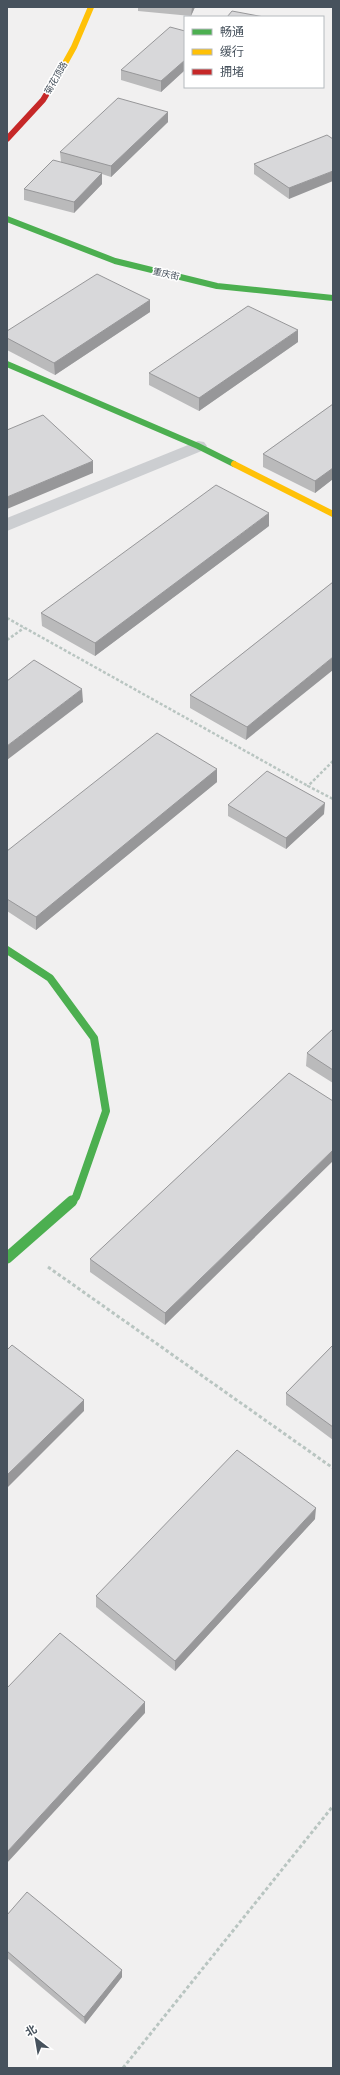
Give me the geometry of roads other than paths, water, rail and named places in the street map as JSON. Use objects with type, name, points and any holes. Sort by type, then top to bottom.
[{"type":"street","name":"菊花顶路","points":[[7,139],[43,100],[74,47],[91,7]]},
{"type":"street","name":"重庆街","points":[[7,219],[115,261],[217,286],[333,298]]},
{"type":"street","points":[[7,364],[198,446],[333,514]]},
{"type":"street","points":[[7,525],[198,446]]},
{"type":"street","points":[[7,950],[50,978],[94,1038],[106,1112],[76,1197],[7,1258]]}]
